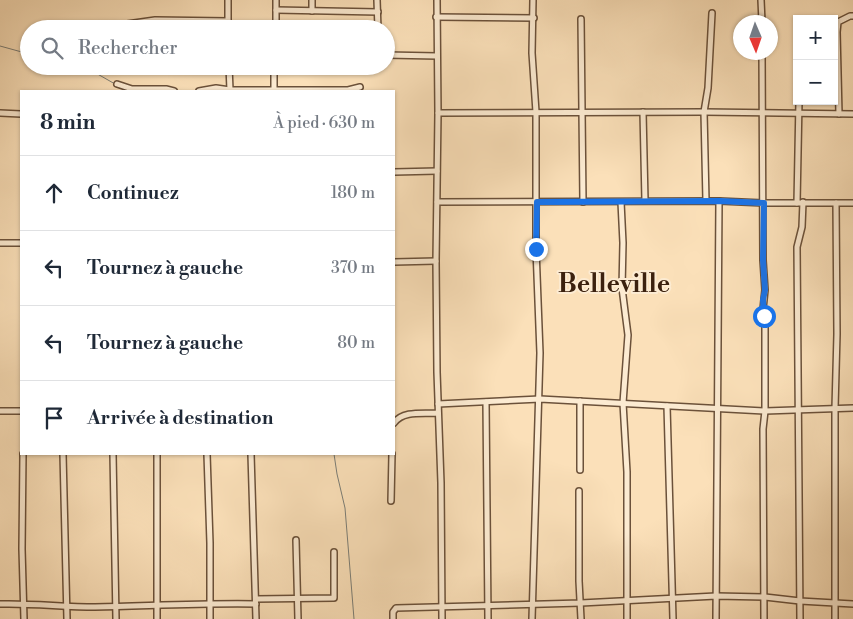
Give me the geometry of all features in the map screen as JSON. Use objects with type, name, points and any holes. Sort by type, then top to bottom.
[{"type":"street","points":[[228,0],[228,20]]},
{"type":"street","points":[[276,0],[276,20]]},
{"type":"street","points":[[312,0],[312,11]]},
{"type":"street","points":[[377,0],[378,20]]},
{"type":"street","points":[[437,0],[438,171],[436,261],[442,619]]},
{"type":"street","points":[[532,619],[540,399],[536,249],[536,112],[532,53],[533,0]]},
{"type":"street","points":[[761,0],[762,15]]},
{"type":"street","points":[[276,10],[378,12]]},
{"type":"street","points":[[706,201],[704,112],[708,88],[712,13]]},
{"type":"street","points":[[839,114],[838,22],[853,16]]},
{"type":"street","points":[[436,17],[534,18]]},
{"type":"street","points":[[581,19],[583,202]]},
{"type":"street","points":[[395,55],[437,56]]},
{"type":"street","points":[[762,60],[763,260],[765,290],[763,309],[765,327],[765,411],[763,429],[764,619]]},
{"type":"street","points":[[229,75],[230,90]]},
{"type":"street","points":[[274,75],[274,90]]},
{"type":"street","points":[[117,84],[132,89],[170,90]]},
{"type":"street","points":[[205,90],[216,88],[230,90],[348,90],[360,87]]},
{"type":"street","points":[[797,203],[799,105]]},
{"type":"street","points":[[0,112],[20,114]]},
{"type":"street","points":[[643,112],[645,201]]},
{"type":"street","points":[[438,113],[763,112],[853,114]]},
{"type":"street","points":[[395,172],[438,171]]},
{"type":"street","points":[[716,619],[719,201]]},
{"type":"street","points":[[437,202],[719,201],[853,203]]},
{"type":"street","points":[[621,202],[623,243],[622,288],[628,335],[623,403],[627,472],[628,619]]},
{"type":"street","points":[[800,619],[796,247],[802,227],[803,202]]},
{"type":"street","points":[[835,619],[834,408],[837,334],[836,203]]},
{"type":"street","points":[[0,243],[20,243]]},
{"type":"street","points":[[395,262],[436,261]]},
{"type":"street","points":[[438,404],[540,399],[765,411],[853,408]]},
{"type":"street","points":[[486,402],[488,619]]},
{"type":"street","points":[[580,402],[580,470]]},
{"type":"street","points":[[667,406],[673,619]]},
{"type":"street","points":[[0,411],[20,412]]},
{"type":"street","points":[[395,422],[402,415],[438,413]]},
{"type":"street","points":[[23,455],[22,549],[24,619]]},
{"type":"street","points":[[63,455],[67,619]]},
{"type":"street","points":[[113,455],[116,619]]},
{"type":"street","points":[[157,455],[157,619]]},
{"type":"street","points":[[207,455],[210,619]]},
{"type":"street","points":[[251,455],[256,619]]},
{"type":"street","points":[[391,501],[392,455]]},
{"type":"street","points":[[579,491],[581,619]]},
{"type":"street","points":[[296,540],[298,619]]},
{"type":"street","points":[[0,604],[24,603],[66,607],[334,598],[334,552]]},
{"type":"street","points":[[393,619],[393,612],[396,608],[581,603],[716,596],[764,597],[853,604]]},
{"type":"waterway","points":[[0,46],[20,52]]},
{"type":"waterway","points":[[99,75],[115,84]]},
{"type":"waterway","points":[[121,88],[125,90]]},
{"type":"waterway","points":[[334,455],[345,508],[354,619]]},
{"type":"district","name":"Belleville","points":[[614,284]]},
{"type":"route","points":[[536,249],[537,202],[719,201],[764,203],[764,316]]}]
